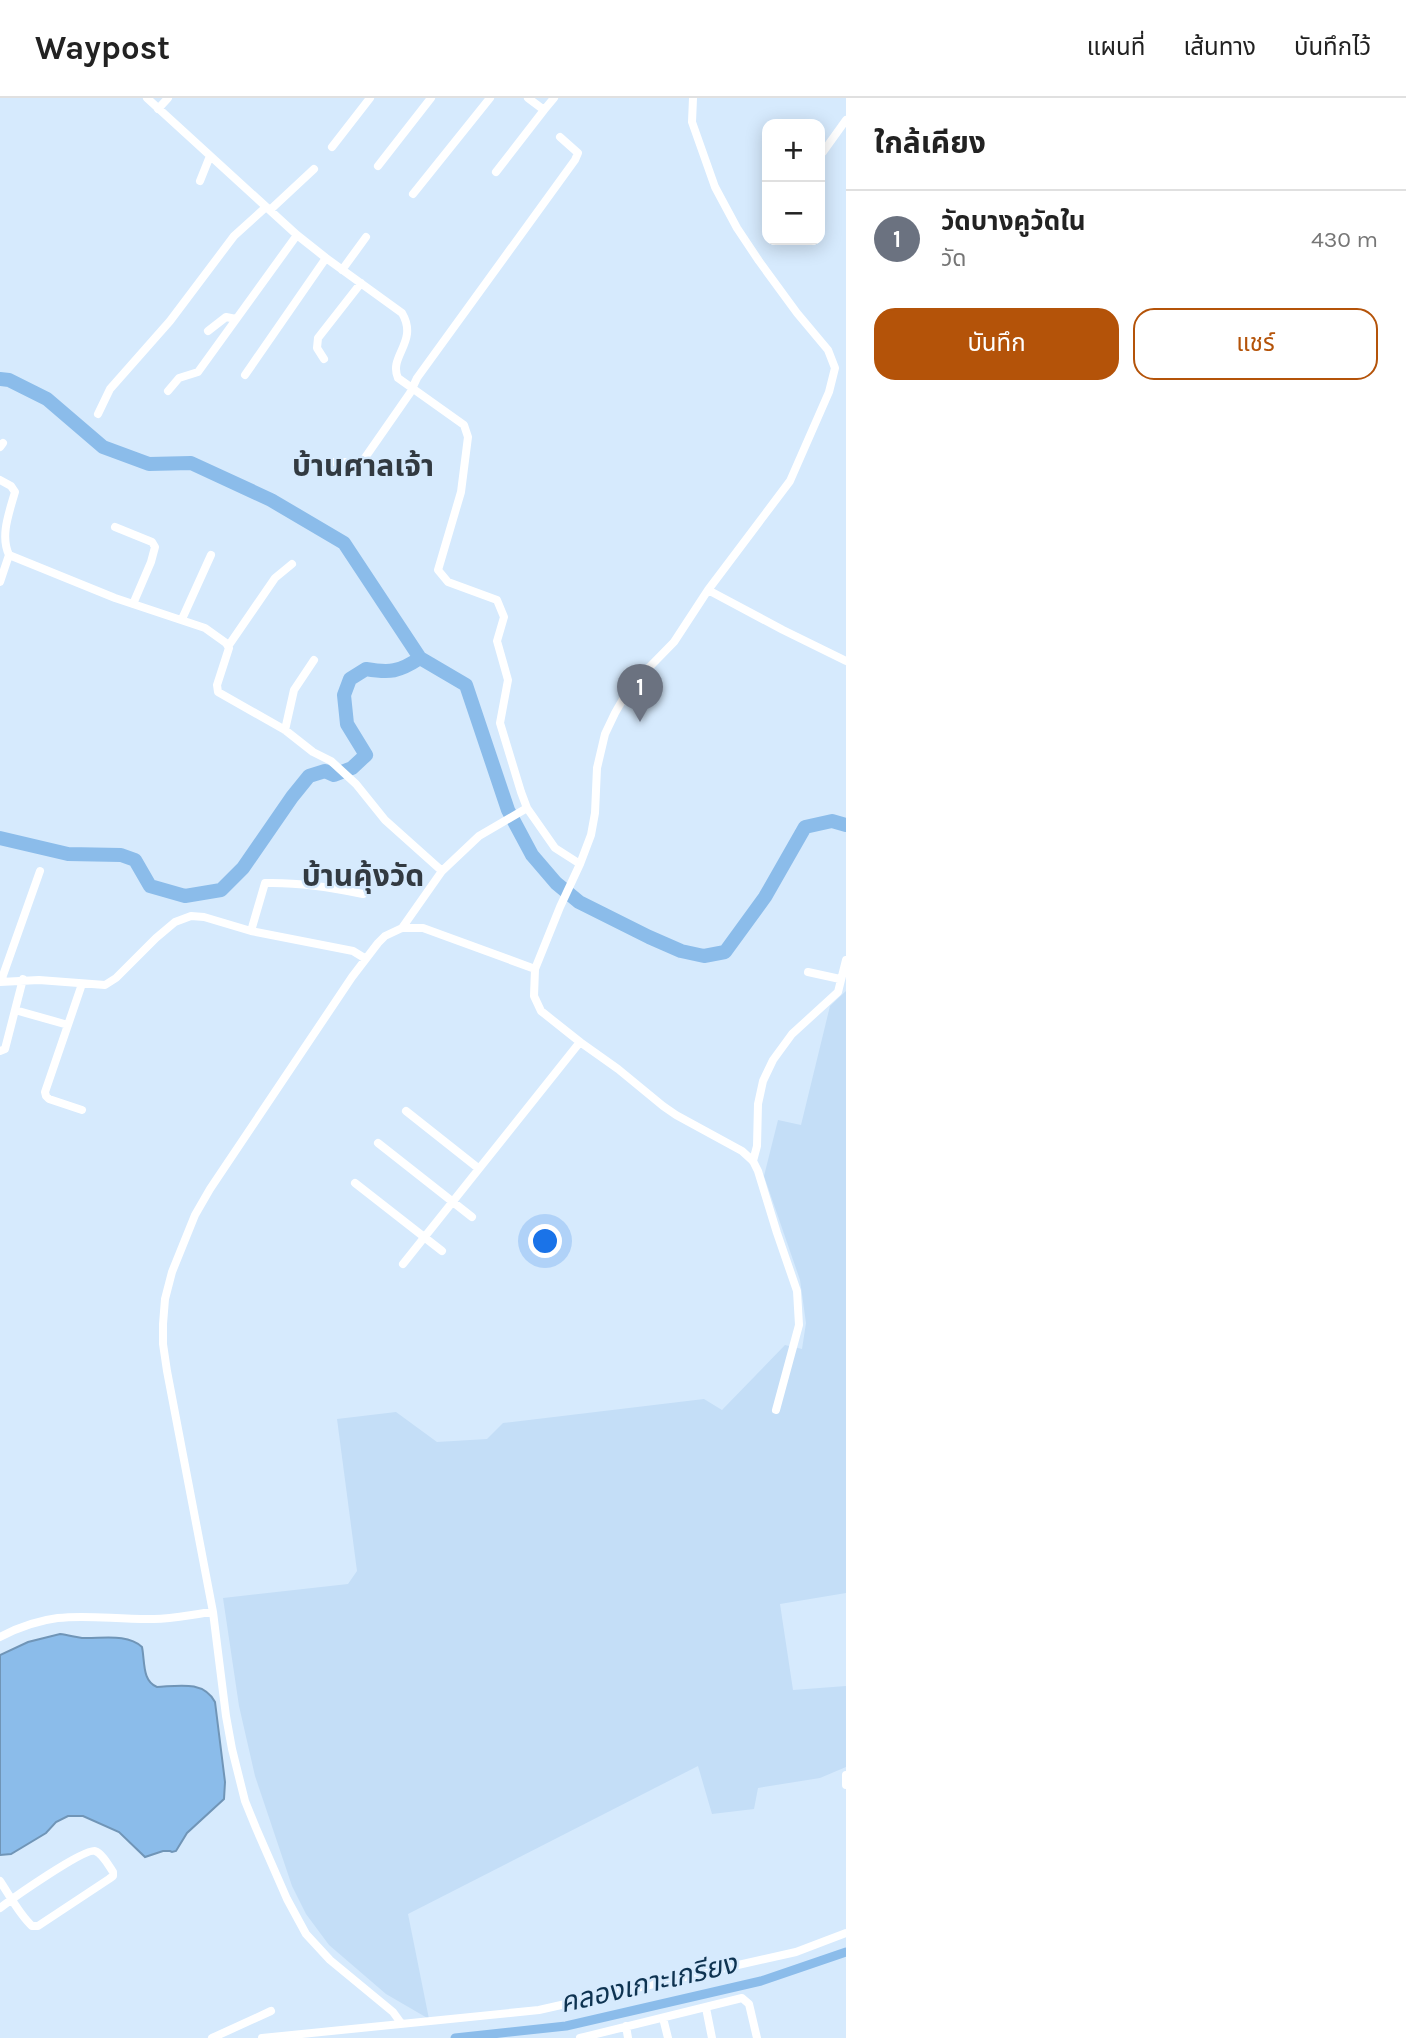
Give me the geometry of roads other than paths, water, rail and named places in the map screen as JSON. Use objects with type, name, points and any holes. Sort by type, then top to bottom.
[{"type":"street","points":[[147,98],[297,235],[342,270],[397,307],[408,322],[407,339],[395,374],[464,425],[468,437],[461,492],[438,570],[448,582],[497,600],[503,617],[496,641],[508,680],[500,723],[525,809],[555,848],[580,864]]},
{"type":"street","points":[[158,109],[168,98]]},
{"type":"street","points":[[332,147],[370,98]]},
{"type":"street","points":[[378,166],[431,98]]},
{"type":"street","points":[[413,194],[490,98]]},
{"type":"street","points":[[528,98],[544,110]]},
{"type":"street","points":[[496,172],[554,98]]},
{"type":"street","points":[[693,98],[694,129],[715,187],[737,228],[797,313],[828,350],[835,368],[829,393],[790,481],[708,590],[674,642],[630,687],[615,713],[601,749],[597,768],[591,835],[535,970],[536,1003],[541,1011],[669,1111],[742,1151],[753,1161],[797,1291],[800,1312],[799,1325],[776,1410]]},
{"type":"street","points":[[825,149],[846,120]]},
{"type":"street","points":[[332,462],[362,462],[411,388],[578,156],[574,147],[561,137]]},
{"type":"street","points":[[200,181],[211,156]]},
{"type":"street","points":[[98,414],[110,389],[170,321],[234,236],[314,169]]},
{"type":"street","points":[[168,391],[180,378],[198,372],[297,235]]},
{"type":"street","points":[[342,270],[366,237]]},
{"type":"street","points":[[245,375],[326,258]]},
{"type":"street","points":[[324,359],[317,348],[318,338],[361,283]]},
{"type":"street","points":[[208,331],[226,317],[236,319]]},
{"type":"street","points":[[0,480],[15,492],[1,538],[9,555],[102,593],[183,619],[205,628],[229,645]]},
{"type":"street","points":[[116,527],[152,542],[155,547],[133,604]]},
{"type":"street","points":[[1,576],[9,555]]},
{"type":"street","points":[[183,619],[211,555]]},
{"type":"street","points":[[292,564],[275,578],[229,645],[217,685],[218,692],[285,730],[335,765],[356,784],[385,820],[442,871]]},
{"type":"street","points":[[708,590],[846,660]]},
{"type":"street","points":[[285,730],[292,695],[314,660]]},
{"type":"street","points":[[402,928],[442,871],[480,836],[525,809]]},
{"type":"street","points":[[40,871],[1,981],[23,979],[105,985],[116,978],[175,922],[191,916],[353,951],[366,959]]},
{"type":"street","points":[[251,931],[265,883],[288,882],[363,894]]},
{"type":"street","points":[[401,2023],[393,2012],[317,1947],[306,1934],[287,1899],[256,1828],[239,1776],[226,1716],[213,1612],[167,1371],[163,1324],[165,1299],[181,1248],[210,1189],[378,943],[393,932],[412,926],[436,932],[535,970]]},
{"type":"street","points":[[753,1161],[757,1146],[758,1104],[763,1081],[773,1060],[792,1034],[838,992],[846,960]]},
{"type":"street","points":[[808,972],[840,979]]},
{"type":"street","points":[[0,1051],[5,1049],[23,979]]},
{"type":"street","points":[[82,984],[45,1092],[46,1096],[82,1110]]},
{"type":"street","points":[[15,1010],[68,1025]]},
{"type":"street","points":[[403,1264],[580,1042]]},
{"type":"street","points":[[406,1111],[478,1168]]},
{"type":"street","points":[[378,1143],[471,1217]]},
{"type":"street","points":[[355,1183],[442,1251]]},
{"type":"street","points":[[0,1637],[25,1625],[56,1618],[86,1616],[158,1619],[213,1612]]},
{"type":"street","points":[[846,1775],[846,1785]]},
{"type":"street","points":[[0,1881],[12,1899],[28,1922],[32,1926],[38,1926],[109,1879],[113,1872],[99,1852],[89,1851],[72,1860],[12,1899],[0,1908]]},
{"type":"street","points":[[262,2038],[539,2010],[796,1952],[846,1933]]},
{"type":"street","points":[[580,2038],[741,1998],[749,2004],[757,2038]]},
{"type":"street","points":[[706,2008],[712,2038]]},
{"type":"street","points":[[212,2038],[271,2011]]},
{"type":"street","points":[[663,2018],[668,2038]]},
{"type":"street","points":[[626,2026],[628,2038]]},
{"type":"water","points":[[60,1634],[82,1638],[121,1638],[136,1643],[142,1647],[145,1670],[152,1684],[157,1687],[197,1687],[210,1695],[215,1702],[225,1782],[224,1799],[187,1833],[176,1851],[163,1851],[145,1857],[119,1832],[83,1816],[68,1816],[11,1854],[0,1855],[0,1655],[28,1642]]},
{"type":"waterway","points":[[0,379],[9,380],[47,399],[103,447],[149,464],[191,463],[271,500],[344,543],[420,658],[466,685],[508,810],[532,855],[556,883],[579,902],[681,951],[704,956],[725,952],[765,897],[805,827],[832,821],[846,825]]},
{"type":"waterway","points":[[0,838],[68,854],[121,855],[135,860],[150,886],[185,896],[221,890],[243,868],[309,776],[325,771],[334,775],[352,768],[366,755],[347,724],[344,695],[350,679],[366,669],[394,670],[420,658]]},
{"type":"waterway","name":"คลองเกาะเกรียง","points":[[455,2038],[566,2026],[761,1981],[846,1952]]},
{"type":"place","name":"วัดบางคูวัดใน","points":[[640,722]]},
{"type":"district","name":"บ้านศาลเจ้า","points":[[363,466]]},
{"type":"district","name":"บ้านคุ้งวัด","points":[[363,876]]}]
